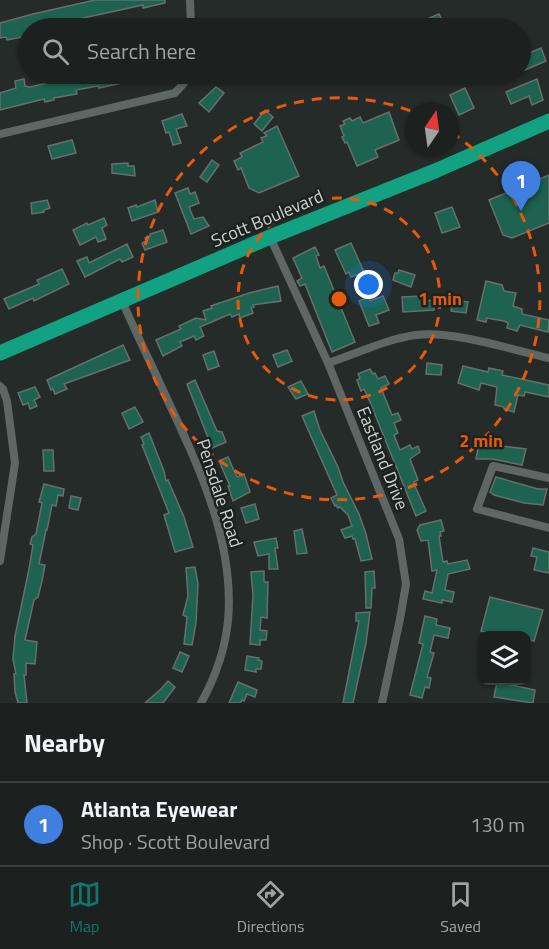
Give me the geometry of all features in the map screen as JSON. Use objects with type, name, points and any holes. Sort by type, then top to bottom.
[{"type":"highway","name":"Scott Boulevard","points":[[2,348],[122,302],[270,237],[425,175],[549,121]]},
{"type":"street","points":[[190,0],[191,18]]},
{"type":"street","points":[[0,134],[175,93],[182,84]]},
{"type":"street","name":"Eastland Drive","points":[[270,237],[328,363],[399,539],[406,584],[382,703]]},
{"type":"street","name":"Pensdale Road","points":[[122,302],[197,463],[224,554],[228,583],[228,621],[221,656],[201,703]]},
{"type":"street","points":[[328,363],[394,340],[417,335],[466,339],[549,358]]},
{"type":"street","points":[[0,386],[7,401],[15,463],[0,561]]},
{"type":"street","points":[[549,478],[494,466],[477,509],[549,528]]},
{"type":"building","points":[[95,0],[165,0],[165,3],[143,8],[143,5],[83,18],[18,18]]},
{"type":"building","points":[[439,14],[441,18],[430,18]]},
{"type":"building","points":[[18,18],[18,38],[7,40],[6,37],[0,38],[0,23]]},
{"type":"building","points":[[541,48],[546,61],[531,67],[531,52]]},
{"type":"building","points":[[537,79],[543,100],[532,105],[529,96],[511,104],[506,92],[525,84],[531,84],[531,82]]},
{"type":"building","points":[[15,81],[30,87],[43,84],[118,84],[76,90],[77,94],[45,102],[44,99],[0,110],[0,93],[16,88]]},
{"type":"building","points":[[216,87],[224,93],[209,112],[199,103]]},
{"type":"building","points":[[465,88],[474,108],[459,115],[459,102],[453,102],[450,95]]},
{"type":"building","points":[[265,110],[273,117],[262,131],[254,124]]},
{"type":"building","points":[[389,112],[399,140],[375,150],[378,157],[357,166],[347,142],[345,143],[342,137],[344,136],[340,126],[345,124],[343,121],[350,118],[352,121],[360,117],[363,123]]},
{"type":"building","points":[[182,114],[187,126],[176,129],[181,143],[173,145],[162,121]]},
{"type":"building","points":[[277,126],[299,176],[259,193],[249,188],[241,168],[238,170],[234,161],[242,157],[240,153],[263,142],[261,138],[267,136],[264,133]]},
{"type":"building","points":[[72,140],[76,153],[52,159],[48,146]]},
{"type":"building","points":[[212,160],[219,165],[207,182],[200,177]]},
{"type":"building","points":[[128,163],[128,166],[134,166],[135,176],[112,173],[112,164]]},
{"type":"building","points":[[549,175],[549,223],[512,238],[503,235],[489,200]]},
{"type":"building","points":[[188,188],[190,194],[195,192],[199,203],[189,207],[194,219],[203,217],[209,226],[191,234],[175,193]]},
{"type":"building","points":[[47,200],[50,208],[44,212],[32,214],[31,203]]},
{"type":"building","points":[[155,200],[158,212],[132,221],[128,208]]},
{"type":"building","points":[[452,207],[460,227],[442,233],[435,213]]},
{"type":"building","points":[[104,218],[107,225],[102,228],[106,239],[98,242],[96,237],[80,245],[73,230]]},
{"type":"building","points":[[163,230],[167,242],[145,250],[142,243],[146,241],[145,238]]},
{"type":"building","points":[[351,243],[364,272],[351,277],[349,272],[346,274],[335,250]]},
{"type":"building","points":[[127,244],[133,257],[122,262],[120,259],[85,277],[77,261],[87,257],[89,263]]},
{"type":"building","points":[[315,247],[319,255],[316,256],[320,268],[324,266],[355,342],[332,352],[305,284],[300,286],[297,281],[302,278],[293,258]]},
{"type":"building","points":[[62,269],[69,284],[34,301],[33,298],[9,309],[4,299],[39,284],[37,280]]},
{"type":"building","points":[[399,270],[415,275],[411,287],[393,280],[395,273]]},
{"type":"building","points":[[486,281],[502,285],[504,291],[516,293],[513,306],[522,309],[522,314],[549,320],[548,332],[520,325],[517,331],[507,328],[508,323],[504,321],[487,318],[486,322],[477,320]]},
{"type":"building","points":[[278,286],[281,301],[253,305],[254,307],[251,308],[253,313],[240,318],[239,314],[232,317],[230,314],[200,327],[204,336],[196,340],[194,336],[180,342],[182,346],[163,356],[156,340],[181,329],[179,326],[196,318],[206,320],[203,311],[212,308],[211,306]]},
{"type":"building","points":[[383,296],[389,310],[376,315],[379,323],[369,326],[359,301],[369,297],[370,301]]},
{"type":"building","points":[[422,296],[422,301],[434,300],[434,310],[403,312],[402,297]]},
{"type":"building","points":[[453,300],[468,302],[466,313],[451,311]]},
{"type":"building","points":[[123,345],[130,360],[64,384],[67,389],[55,394],[53,389],[51,390],[47,380]]},
{"type":"building","points":[[287,350],[292,361],[278,367],[273,355]]},
{"type":"building","points":[[214,351],[219,366],[208,370],[203,355]]},
{"type":"building","points":[[427,363],[442,365],[441,375],[426,374]]},
{"type":"building","points":[[463,366],[488,372],[489,368],[503,371],[502,375],[549,385],[549,397],[525,392],[524,396],[518,395],[514,412],[504,409],[504,407],[495,405],[497,387],[481,383],[479,390],[458,383]]},
{"type":"building","points":[[370,369],[378,379],[385,376],[389,384],[381,388],[392,415],[398,413],[401,420],[394,423],[398,433],[394,435],[400,450],[410,445],[412,449],[418,446],[420,452],[410,459],[418,480],[414,482],[415,486],[426,511],[416,516],[370,402],[364,389],[361,391],[357,380],[360,378],[358,374]]},
{"type":"building","points":[[195,380],[217,431],[222,432],[226,442],[212,448],[187,384]]},
{"type":"building","points":[[301,381],[308,394],[296,399],[288,387]]},
{"type":"building","points":[[35,387],[40,397],[34,400],[37,406],[30,409],[28,403],[23,405],[18,393]]},
{"type":"building","points":[[135,407],[143,422],[129,429],[122,413]]},
{"type":"building","points":[[314,411],[320,430],[359,514],[372,559],[361,561],[355,539],[352,536],[345,538],[341,530],[352,526],[348,515],[340,507],[335,506],[331,498],[337,495],[302,416]]},
{"type":"building","points":[[149,433],[166,481],[168,480],[184,517],[193,547],[175,552],[164,515],[169,513],[142,445],[144,444],[141,437]]},
{"type":"building","points":[[479,443],[526,449],[522,465],[492,459],[476,459]]},
{"type":"building","points":[[43,450],[53,450],[54,471],[44,471]]},
{"type":"building","points":[[228,457],[237,477],[244,474],[250,492],[233,501],[228,486],[230,486],[219,461]]},
{"type":"building","points":[[496,477],[538,489],[547,489],[543,505],[524,503],[494,495],[490,492]]},
{"type":"building","points":[[44,484],[64,489],[63,496],[58,495],[56,506],[52,505],[46,530],[39,564],[45,565],[42,581],[38,597],[34,600],[25,640],[37,642],[35,664],[26,663],[26,675],[24,675],[27,703],[18,703],[13,659],[15,636],[33,545],[30,544],[32,537],[36,534],[42,503],[39,502]]},
{"type":"building","points":[[71,496],[81,498],[78,510],[69,508]]},
{"type":"building","points":[[255,504],[259,519],[246,523],[241,508]]},
{"type":"building","points":[[441,520],[444,531],[440,532],[441,536],[439,536],[443,562],[447,561],[448,564],[467,560],[470,569],[448,574],[445,590],[454,592],[452,602],[442,600],[442,603],[423,599],[425,591],[432,593],[437,570],[432,571],[428,540],[421,541],[417,530],[420,525]]},
{"type":"building","points":[[302,529],[307,553],[297,554],[294,531]]},
{"type":"building","points":[[276,538],[278,569],[269,569],[269,554],[258,556],[254,542]]},
{"type":"building","points":[[533,548],[549,552],[549,573],[534,570],[537,557],[531,556]]},
{"type":"building","points":[[195,567],[198,584],[196,623],[192,645],[184,644],[187,617],[183,615],[188,596],[186,568]]},
{"type":"building","points":[[264,571],[264,582],[268,582],[267,618],[261,617],[260,630],[267,631],[266,640],[260,640],[260,645],[250,644],[253,595],[251,572]]},
{"type":"building","points":[[374,571],[375,588],[372,588],[371,608],[366,608],[365,572]]},
{"type":"building","points":[[490,597],[543,610],[534,641],[531,640],[531,631],[481,631]]},
{"type":"building","points":[[370,612],[353,703],[343,703],[359,621],[356,621],[356,613]]},
{"type":"building","points":[[425,616],[437,619],[436,625],[450,628],[448,638],[434,635],[430,652],[434,653],[427,677],[431,678],[429,688],[425,687],[422,698],[410,695],[423,644],[419,643]]},
{"type":"building","points":[[180,652],[189,656],[182,672],[173,668]]},
{"type":"building","points":[[247,656],[259,658],[258,660],[262,661],[261,669],[256,669],[256,672],[245,670]]},
{"type":"building","points":[[168,681],[175,687],[163,703],[145,703],[161,689]]},
{"type":"building","points":[[238,682],[257,690],[255,697],[247,694],[244,701],[240,703],[229,703]]},
{"type":"building","points":[[496,685],[511,685],[535,690],[533,703],[494,697]]},
{"type":"place","name":"Atlanta Eyewear","points":[[521,211]]}]
